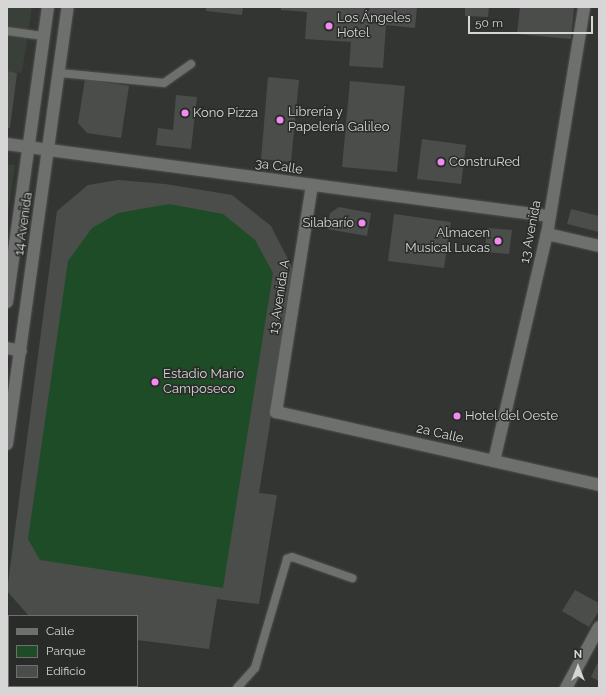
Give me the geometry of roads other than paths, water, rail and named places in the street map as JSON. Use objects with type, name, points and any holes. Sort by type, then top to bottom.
[{"type":"street","name":"14 Avenida","points":[[7,302],[48,7]]},
{"type":"street","name":"14 Avenida","points":[[7,444],[60,73],[68,7]]},
{"type":"street","name":"13 Avenida","points":[[494,461],[547,234],[548,216],[575,78],[584,7]]},
{"type":"street","name":"3a Calle","points":[[7,144],[312,186],[548,216]]},
{"type":"street","name":"13 Avenida A","points":[[276,412],[312,186]]},
{"type":"street","points":[[547,234],[599,246]]},
{"type":"street","points":[[7,348],[21,351]]},
{"type":"street","name":"2a Calle","points":[[276,412],[599,485]]},
{"type":"street","points":[[566,688],[599,627]]},
{"type":"lane","points":[[7,31],[44,36]]},
{"type":"lane","points":[[60,73],[164,84],[191,64]]},
{"type":"lane","points":[[237,688],[255,668],[287,559],[292,557],[352,578]]},
{"type":"place","name":"Los Ángeles Hotel","points":[[329,26]]},
{"type":"place","name":"Kono Pizza","points":[[185,113]]},
{"type":"place","name":"Librería y Papelería Galileo","points":[[280,120]]},
{"type":"place","name":"ConstruRed","points":[[441,162]]},
{"type":"place","name":"Silabarío","points":[[362,223]]},
{"type":"place","name":"Almacen Musical Lucas","points":[[498,241]]},
{"type":"place","name":"Estadio Mario Camposeco","points":[[155,382]]},
{"type":"place","name":"Hotel del Oeste","points":[[457,416]]}]
